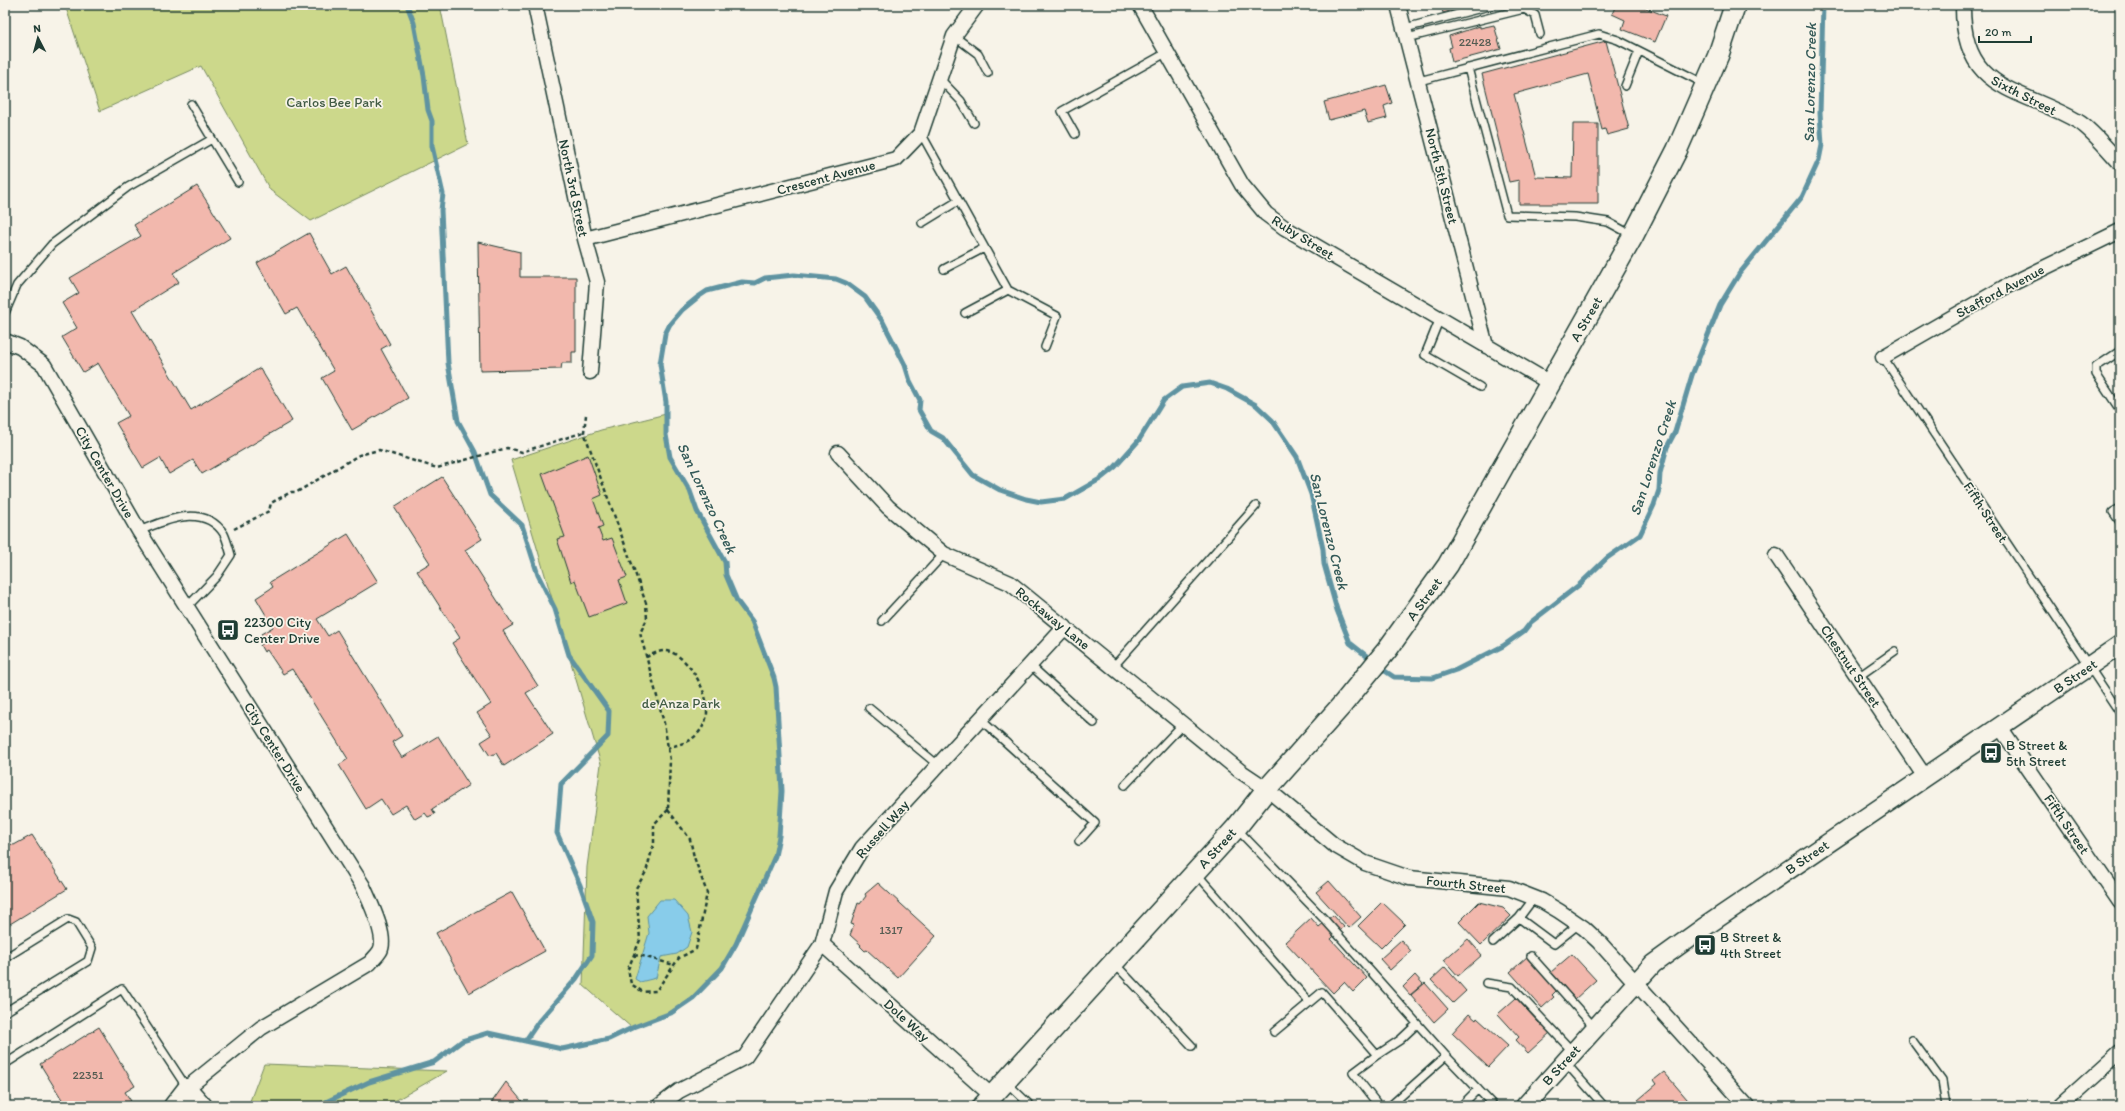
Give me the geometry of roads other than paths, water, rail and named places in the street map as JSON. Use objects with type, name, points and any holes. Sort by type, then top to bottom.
[{"type":"main road","name":"A Street","points":[[987,1101],[1236,828],[1267,789],[1342,705],[1387,650],[1448,565],[1633,236],[1677,150],[1728,31],[1736,5]]},
{"type":"street","name":"North 3rd Street","points":[[535,5],[585,239],[596,282],[590,372]]},
{"type":"street","name":"Crescent Avenue","points":[[585,239],[896,158],[921,133],[954,36],[977,5]]},
{"type":"street","name":"Ruby Street","points":[[1140,5],[1242,185],[1266,214],[1285,228],[1550,383]]},
{"type":"street","name":"North 5th Street","points":[[1398,5],[1419,81],[1486,346]]},
{"type":"street","name":"Sixth Street","points":[[1963,5],[1963,23],[1973,58],[1987,77],[2008,89],[2080,122],[2120,163]]},
{"type":"street","name":"Stafford Avenue","points":[[1883,357],[2003,288],[2120,231]]},
{"type":"street","name":"City Center Drive","points":[[5,341],[20,347],[44,366],[139,531],[363,886],[375,914],[381,938],[381,950],[370,963],[260,1028],[186,1088],[173,1106]]},
{"type":"street","name":"Rockaway Lane","points":[[838,453],[888,507],[944,554],[1010,583],[1240,771],[1267,789]]},
{"type":"street","name":"Chestnut Street","points":[[1776,555],[1925,777]]},
{"type":"street","name":"Russell Way","points":[[659,1106],[678,1091],[745,1057],[822,944],[836,891],[862,848],[1065,627]]},
{"type":"street","name":"B Street","points":[[1524,1106],[1653,964],[1700,930],[2120,645]]},
{"type":"street","name":"Fifth Street","points":[[2000,727],[2120,902]]},
{"type":"street","name":"Fourth Street","points":[[1267,789],[1334,844],[1365,863],[1409,878],[1499,886],[1534,898],[1560,911],[1579,924],[1598,942],[1747,1106]]},
{"type":"street","name":"Dole Way","points":[[822,944],[987,1101]]},
{"type":"street","points":[[2060,1106],[2120,1052]]},
{"type":"street","points":[[186,1088],[203,1106]]},
{"type":"lane","points":[[1406,33],[1493,5]]},
{"type":"lane","points":[[1406,33],[1524,9],[1535,15],[1540,34]]},
{"type":"lane","points":[[1419,81],[1599,34],[1618,40],[1705,85]]},
{"type":"lane","points":[[954,36],[978,54],[988,73]]},
{"type":"lane","points":[[1625,86],[1639,51]]},
{"type":"lane","points":[[1075,134],[1062,111],[1166,53]]},
{"type":"lane","points":[[1468,68],[1507,215],[1575,217],[1608,222],[1633,236]]},
{"type":"lane","points":[[940,79],[961,101],[974,123]]},
{"type":"lane","points":[[191,104],[238,182]]},
{"type":"lane","points":[[921,133],[1008,290],[1057,316],[1045,347]]},
{"type":"lane","points":[[5,313],[17,285],[52,244],[128,188],[212,139]]},
{"type":"lane","points":[[922,223],[958,201]]},
{"type":"lane","points":[[944,269],[984,248]]},
{"type":"lane","points":[[965,313],[1008,290]]},
{"type":"lane","points":[[1440,318],[1425,355],[1480,387]]},
{"type":"lane","points":[[2120,351],[2096,367],[2096,374],[2120,410]]},
{"type":"lane","name":"Fifth Street","points":[[1883,357],[2120,714]]},
{"type":"lane","points":[[1113,667],[1256,506]]},
{"type":"lane","points":[[2120,508],[2113,512],[2120,522]]},
{"type":"lane","points":[[139,531],[165,520],[196,515],[211,521],[224,534],[231,555],[217,576],[187,607]]},
{"type":"lane","points":[[882,621],[944,554]]},
{"type":"lane","points":[[1858,677],[1895,651]]},
{"type":"lane","points":[[1030,665],[1094,723]]},
{"type":"lane","points":[[869,708],[938,765]]},
{"type":"lane","points":[[980,719],[1095,823],[1079,841]]},
{"type":"lane","points":[[1125,785],[1183,724]]},
{"type":"lane","points":[[1236,828],[1325,920],[1446,1056],[1494,1106]]},
{"type":"lane","points":[[1195,873],[1218,896],[1309,1002]]},
{"type":"lane","points":[[1494,942],[1519,918],[1534,898]]},
{"type":"lane","points":[[1519,918],[1554,944],[1579,924]]},
{"type":"lane","points":[[5,958],[68,919],[76,922],[92,948],[88,961],[5,1012]]},
{"type":"lane","points":[[1530,956],[1595,1028]]},
{"type":"lane","points":[[1114,963],[1192,1046]]},
{"type":"lane","points":[[1486,983],[1512,987],[1569,1057],[1604,1106]]},
{"type":"lane","points":[[5,1064],[122,989],[186,1088]]},
{"type":"lane","points":[[1274,1032],[1322,992],[1377,1055]]},
{"type":"lane","points":[[1379,1106],[1353,1073],[1400,1040],[1417,1024]]},
{"type":"lane","points":[[1912,1040],[1942,1081],[1946,1106]]},
{"type":"lane","points":[[1390,1106],[1446,1056]]},
{"type":"lane","points":[[1006,1081],[1031,1106]]},
{"type":"lane","points":[[1461,1106],[1478,1089]]},
{"type":"water","points":[[660,900],[674,900],[688,916],[692,932],[687,947],[677,954],[661,957],[656,978],[640,982],[635,979],[649,933],[647,916]]},
{"type":"waterway","points":[[407,5],[414,23],[424,76],[428,110],[432,121],[432,146],[443,194],[441,210],[448,363],[458,421],[475,452],[490,495],[522,525],[538,575],[555,609],[569,655],[609,711],[608,736],[561,784],[557,833],[580,885],[593,922],[592,955],[576,979],[539,1021],[526,1040]]},
{"type":"waterway","name":"San Lorenzo Creek","points":[[1379,667],[1394,677],[1433,678],[1456,670],[1503,646],[1524,631],[1531,622],[1579,585],[1607,558],[1640,535],[1654,505],[1659,490],[1660,473],[1667,447],[1675,432],[1692,375],[1720,305],[1739,274],[1802,197],[1819,160],[1822,145],[1820,113],[1823,5]]},
{"type":"waterway","name":"San Lorenzo Creek","points":[[317,1106],[369,1082],[434,1062],[462,1041],[488,1033],[562,1049],[609,1039],[634,1027],[671,1013],[693,998],[722,968],[736,944],[775,856],[779,836],[782,791],[776,687],[774,678],[752,621],[737,601],[726,575],[725,562],[697,511],[690,491],[670,457],[666,435],[666,402],[660,364],[665,334],[670,324],[682,310],[707,291],[742,282],[755,283],[765,278],[794,275],[836,279],[846,283],[865,297],[883,322],[905,365],[910,381],[920,400],[919,410],[931,431],[943,438],[973,475],[1000,490],[1026,499],[1041,502],[1065,499],[1100,479],[1115,467],[1139,440],[1164,400],[1182,387],[1210,383],[1227,389],[1256,405],[1272,420],[1297,457],[1311,494],[1323,549],[1324,564],[1337,610],[1350,643],[1373,661]]},
{"type":"place","name":"22300 City Center Drive","points":[[228,630]]},
{"type":"place","name":"B Street & 5th Street","points":[[1991,753]]},
{"type":"place","name":"B Street & 4th Street","points":[[1705,945]]},
{"type":"park label","name":"Carlos Bee Park","points":[[334,102]]},
{"type":"park label","name":"de Anza Park","points":[[681,703]]}]
